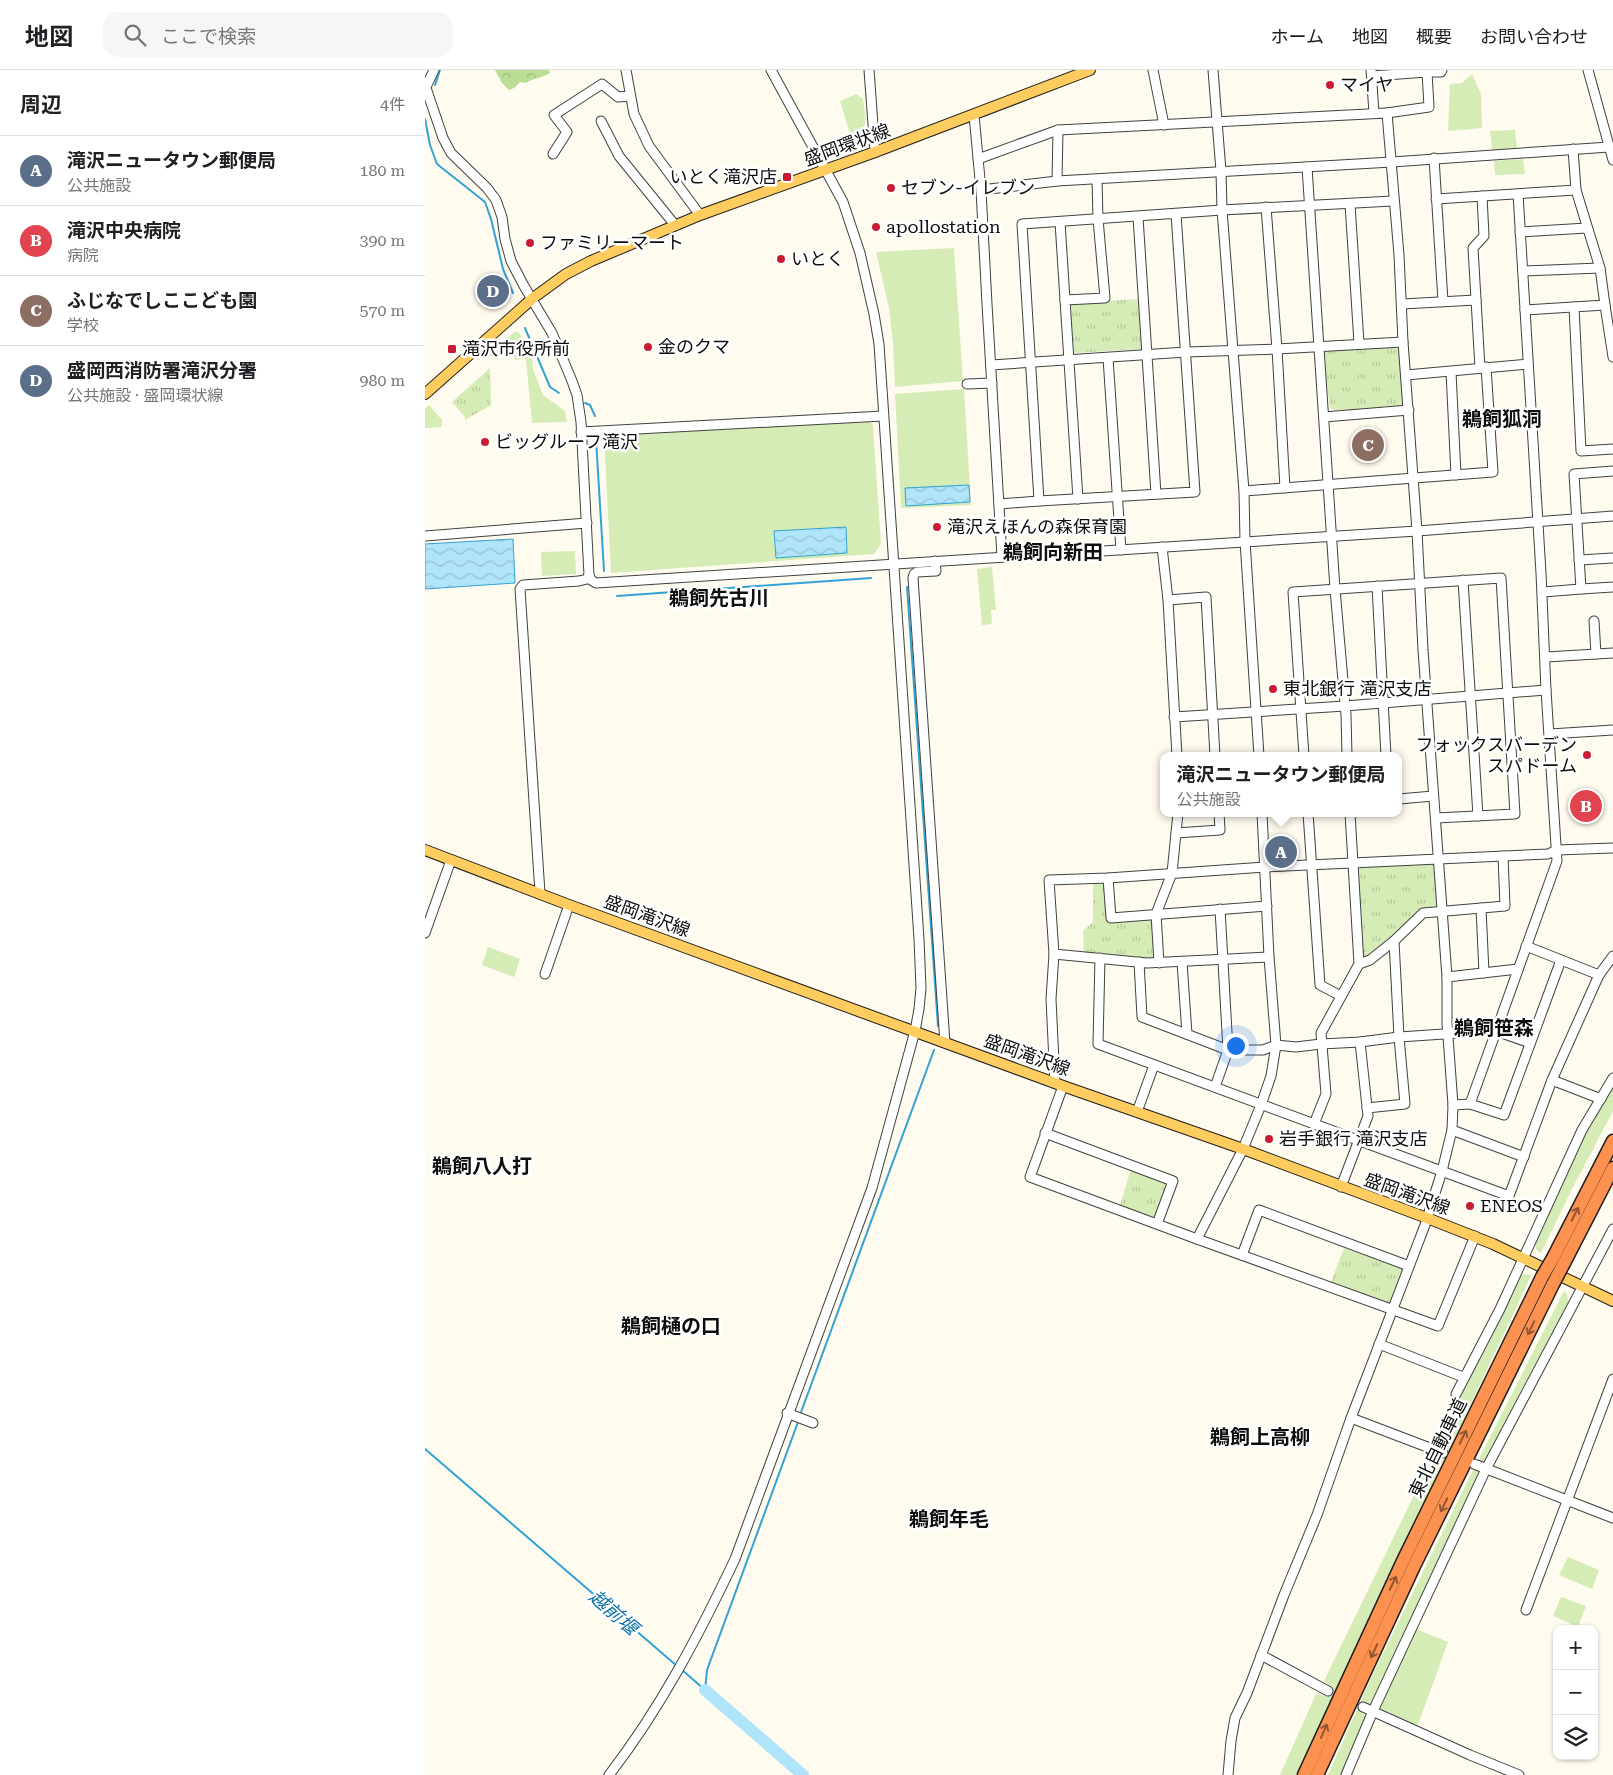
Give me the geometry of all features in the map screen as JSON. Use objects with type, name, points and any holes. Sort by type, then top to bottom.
[{"type":"highway","name":"東北自動車道","points":[[1317,1775],[1613,1141]]},
{"type":"highway","name":"東北自動車道","points":[[1558,1260],[1613,1168]]},
{"type":"highway","name":"東北自動車道","points":[[1304,1775],[1408,1552],[1548,1281]]},
{"type":"main road","name":"盛岡環状線","points":[[425,394],[533,298],[566,274],[591,261],[700,215],[875,152],[1090,70]]},
{"type":"main road","name":"盛岡滝沢線","points":[[425,850],[569,905],[915,1032],[1243,1149],[1475,1236],[1613,1301]]},
{"type":"street","points":[[434,70],[426,86],[443,138],[451,154],[487,188],[496,200],[502,217],[511,261],[553,333],[573,381],[577,395],[581,432],[589,574],[591,580],[596,583],[1417,531],[1613,516]]},
{"type":"street","points":[[626,70],[634,114],[649,146],[700,215]]},
{"type":"street","points":[[609,1775],[625,1754],[679,1668],[711,1610],[735,1559],[795,1416],[871,1188],[915,1032],[921,988],[879,344],[860,253],[843,202],[771,70]]},
{"type":"street","points":[[869,70],[875,152]]},
{"type":"street","points":[[1153,70],[1164,125]]},
{"type":"street","points":[[1213,70],[1221,171],[1221,210],[1243,491],[1259,752]]},
{"type":"street","points":[[1374,113],[1371,73],[1441,72],[1442,70]]},
{"type":"street","points":[[1588,70],[1610,142],[1613,160]]},
{"type":"street","points":[[978,159],[1058,130],[1387,113],[1429,107],[1427,72]]},
{"type":"street","points":[[553,154],[567,132],[554,115],[602,84],[618,97],[631,96]]},
{"type":"street","points":[[1228,1775],[1235,1718],[1247,1693],[1284,1595],[1317,1516],[1351,1418],[1427,1218],[1452,1130],[1453,1105],[1447,978],[1423,650],[1402,304],[1387,113]]},
{"type":"street","points":[[974,115],[981,190],[1002,557]]},
{"type":"street","points":[[601,121],[619,156],[675,225]]},
{"type":"street","points":[[1057,181],[1058,130]]},
{"type":"street","points":[[981,190],[1057,181],[1392,162],[1573,149],[1610,142]]},
{"type":"street","points":[[1573,149],[1576,190],[1600,268],[1613,354]]},
{"type":"street","points":[[1434,158],[1443,301]]},
{"type":"street","points":[[1307,167],[1347,752]]},
{"type":"street","points":[[1065,300],[1105,298],[1098,219],[1097,180]]},
{"type":"street","points":[[1436,199],[1576,190]]},
{"type":"street","points":[[1469,1104],[1557,861],[1546,690],[1543,592],[1518,194]]},
{"type":"street","points":[[1243,491],[1493,472],[1476,300],[1473,248],[1484,236],[1482,196]]},
{"type":"street","points":[[1039,501],[1022,224],[1221,210],[1393,201]]},
{"type":"street","points":[[1350,204],[1359,343]]},
{"type":"street","points":[[1266,208],[1285,488]]},
{"type":"street","points":[[999,504],[1195,492],[1176,214]]},
{"type":"street","points":[[1138,217],[1156,494]]},
{"type":"street","points":[[1060,222],[1078,499]]},
{"type":"street","points":[[1520,232],[1587,228]]},
{"type":"street","points":[[1523,271],[1600,268]]},
{"type":"street","points":[[1402,304],[1476,300]]},
{"type":"street","points":[[1525,310],[1605,305]]},
{"type":"street","points":[[1574,307],[1581,451],[1613,449]]},
{"type":"street","points":[[991,365],[1147,354],[1403,342]]},
{"type":"street","points":[[1108,358],[1121,550]]},
{"type":"street","points":[[1406,375],[1529,364]]},
{"type":"street","points":[[1451,372],[1456,475]]},
{"type":"street","points":[[967,384],[992,383]]},
{"type":"street","points":[[1324,417],[1409,410]]},
{"type":"street","points":[[581,432],[883,416]]},
{"type":"street","points":[[1581,589],[1574,474],[1613,471]]},
{"type":"street","points":[[425,536],[587,523]]},
{"type":"street","points":[[1162,547],[1168,600],[1177,752]]},
{"type":"street","points":[[1579,560],[1613,558]]},
{"type":"street","points":[[935,561],[936,571],[917,572],[913,578],[945,1042]]},
{"type":"street","points":[[540,893],[520,589],[523,585],[579,582],[587,579],[589,574]]},
{"type":"street","points":[[1304,752],[1293,592],[1501,578],[1515,814],[1436,818]]},
{"type":"street","points":[[1463,580],[1478,816]]},
{"type":"street","points":[[1377,586],[1386,752]]},
{"type":"street","points":[[1543,592],[1613,587]]},
{"type":"street","points":[[1168,600],[1207,597],[1215,752]]},
{"type":"street","points":[[1594,621],[1596,654]]},
{"type":"street","points":[[1546,657],[1613,653]]},
{"type":"street","points":[[1174,718],[1546,690]]},
{"type":"street","points":[[1550,734],[1613,730]]},
{"type":"street","points":[[1402,799],[1433,796]]},
{"type":"street","points":[[1159,963],[1156,914],[1172,873],[1178,817]]},
{"type":"street","points":[[1176,834],[1220,830],[1219,817]]},
{"type":"street","points":[[1197,1239],[1243,1149],[1271,1076],[1276,1046],[1269,957],[1262,817]]},
{"type":"street","points":[[1308,817],[1319,985],[1341,996]]},
{"type":"street","points":[[1314,1124],[1326,1094],[1321,1034],[1359,964],[1349,817]]},
{"type":"street","points":[[1475,1236],[1439,1326],[1243,1256],[1030,1176],[1059,1084],[1051,999],[1054,954],[1049,880],[1107,878],[1311,864],[1548,854],[1557,850],[1613,848]]},
{"type":"street","points":[[1359,964],[1370,960],[1394,941],[1423,913],[1505,906],[1503,856]]},
{"type":"street","points":[[425,933],[451,860]]},
{"type":"street","points":[[1107,878],[1111,918],[1267,906]]},
{"type":"street","points":[[545,974],[569,905]]},
{"type":"street","points":[[1481,908],[1484,974]]},
{"type":"street","points":[[1215,1087],[1228,1050],[1220,909]]},
{"type":"street","points":[[1367,1108],[1405,1104],[1394,941]]},
{"type":"street","points":[[1526,946],[1599,974]]},
{"type":"street","points":[[1054,954],[1159,963],[1269,957]]},
{"type":"street","points":[[1100,958],[1098,1044],[1509,1196],[1552,1080],[1599,974],[1613,956]]},
{"type":"street","points":[[1453,1105],[1469,1104],[1504,1115],[1561,960]]},
{"type":"street","points":[[1139,962],[1142,1017],[1228,1050],[1263,1050],[1276,1046],[1296,1047],[1399,1037],[1496,1031],[1530,1044]]},
{"type":"street","points":[[1182,962],[1187,1034]]},
{"type":"street","points":[[1447,978],[1518,969]]},
{"type":"street","points":[[1341,1186],[1368,1116],[1359,1042]]},
{"type":"street","points":[[1137,1112],[1154,1064]]},
{"type":"street","points":[[1456,1394],[1495,1317],[1582,1130],[1613,1078]]},
{"type":"street","points":[[1552,1080],[1601,1099]]},
{"type":"street","points":[[1452,1130],[1525,1157]]},
{"type":"street","points":[[1045,1133],[1173,1181],[1157,1224]]},
{"type":"street","points":[[1243,1256],[1259,1210],[1409,1266]]},
{"type":"street","points":[[1346,1775],[1373,1711],[1486,1468],[1613,1229]]},
{"type":"street","points":[[1379,1344],[1463,1377]]},
{"type":"street","points":[[1526,1610],[1611,1390],[1613,1380]]},
{"type":"street","points":[[795,1416],[813,1423]]},
{"type":"street","points":[[1351,1418],[1443,1453]]},
{"type":"street","points":[[1474,1464],[1613,1518]]},
{"type":"street","points":[[1261,1656],[1328,1691]]},
{"type":"street","points":[[1363,1707],[1519,1775]]},
{"type":"green space","points":[[495,70],[549,70],[550,73],[526,83],[520,82],[509,90],[502,83]]},
{"type":"green space","points":[[1472,74],[1481,94],[1482,128],[1448,131],[1450,84],[1462,83]]},
{"type":"green space","points":[[856,94],[863,99],[866,121],[862,130],[853,136],[850,134],[840,101]]},
{"type":"green space","points":[[1515,130],[1517,148],[1492,150],[1490,131]]},
{"type":"green space","points":[[1523,159],[1525,174],[1495,175],[1494,161]]},
{"type":"green space","points":[[954,248],[963,381],[895,387],[889,308],[876,252]]},
{"type":"green space","points":[[1139,299],[1142,349],[1074,353],[1070,303]]},
{"type":"green space","points":[[516,331],[520,334],[532,358],[533,369],[543,395],[565,411],[567,422],[532,423],[526,359],[515,360],[514,354],[484,357]]},
{"type":"green space","points":[[1390,346],[1397,348],[1400,352],[1405,403],[1400,408],[1335,410],[1330,408],[1322,351]]},
{"type":"green space","points":[[490,368],[491,405],[465,420],[465,417],[452,402]]},
{"type":"green space","points":[[964,389],[971,505],[901,508],[895,394]]},
{"type":"green space","points":[[429,405],[442,420],[442,427],[425,428],[425,409]]},
{"type":"green space","points":[[869,421],[873,425],[881,544],[874,554],[611,573],[604,436]]},
{"type":"green space","points":[[575,551],[576,574],[542,576],[541,552]]},
{"type":"green space","points":[[992,567],[996,610],[991,610],[992,624],[982,625],[977,569]]},
{"type":"green space","points":[[1435,861],[1437,906],[1423,910],[1369,957],[1361,959],[1356,872],[1358,865]]},
{"type":"green space","points":[[1106,880],[1110,919],[1154,916],[1157,962],[1084,954],[1083,931],[1093,922],[1093,881]]},
{"type":"green space","points":[[488,947],[520,959],[514,977],[482,965]]},
{"type":"green space","points":[[1613,1087],[1613,1111],[1541,1253],[1536,1248],[1536,1241],[1586,1132]]},
{"type":"green space","points":[[1131,1169],[1167,1182],[1169,1186],[1156,1220],[1120,1205]]},
{"type":"green space","points":[[1344,1248],[1404,1270],[1392,1305],[1331,1282]]},
{"type":"green space","points":[[1521,1275],[1531,1275],[1527,1285],[1449,1450],[1439,1446],[1438,1442],[1469,1378],[1488,1345],[1517,1279]]},
{"type":"green space","points":[[1564,1291],[1567,1294],[1569,1305],[1486,1464],[1477,1463]]},
{"type":"green space","points":[[1433,1456],[1444,1459],[1296,1775],[1280,1775],[1316,1694],[1326,1696],[1330,1686],[1324,1681]]},
{"type":"green space","points":[[1474,1468],[1480,1472],[1480,1476],[1424,1590],[1372,1704],[1364,1705],[1360,1711],[1366,1717],[1343,1775],[1328,1775],[1371,1678]]},
{"type":"green space","points":[[1568,1557],[1599,1570],[1592,1589],[1559,1575]]},
{"type":"green space","points":[[1561,1597],[1586,1606],[1579,1625],[1573,1625],[1553,1616]]},
{"type":"green space","points":[[1414,1628],[1448,1642],[1416,1730],[1378,1712]]},
{"type":"water","points":[[969,485],[970,502],[906,506],[905,488]]},
{"type":"water","points":[[846,527],[847,553],[776,558],[774,531]]},
{"type":"water","points":[[513,539],[515,583],[425,589],[425,544]]},
{"type":"waterway","points":[[435,85],[440,70]]},
{"type":"waterway","points":[[425,119],[430,145],[437,164],[485,202],[503,269],[513,293]]},
{"type":"waterway","points":[[525,328],[550,387],[559,393]]},
{"type":"waterway","points":[[585,403],[590,405],[595,416]]},
{"type":"waterway","points":[[596,439],[604,571]]},
{"type":"waterway","points":[[617,596],[871,578]]},
{"type":"waterway","points":[[907,587],[938,1026]]},
{"type":"waterway","points":[[800,1415],[934,1050]]},
{"type":"waterway","points":[[705,1690],[707,1670],[798,1422]]},
{"type":"waterway","name":"越前堰","points":[[425,1449],[677,1666]]},
{"type":"waterway","name":"越前堰","points":[[681,1669],[705,1690]]},
{"type":"waterway","name":"越前堰","points":[[705,1690],[803,1775]]},
{"type":"tunnel","points":[[1328,1691],[1363,1707]]},
{"type":"place","name":"マイヤ","points":[[1330,85]]},
{"type":"place","name":"いとく滝沢店","points":[[787,177]]},
{"type":"place","name":"セブン-イレブン","points":[[891,188]]},
{"type":"place","name":"apollostation","points":[[876,227]]},
{"type":"place","name":"ファミリーマート","points":[[530,243]]},
{"type":"place","name":"いとく","points":[[781,259]]},
{"type":"place","name":"盛岡西消防署滝沢分署","points":[[493,291]]},
{"type":"place","name":"金のクマ","points":[[648,347]]},
{"type":"place","name":"滝沢市役所前","points":[[452,349]]},
{"type":"place","name":"ビッグルーフ滝沢","points":[[485,442]]},
{"type":"place","name":"ふじなでしここども園","points":[[1368,445]]},
{"type":"place","name":"滝沢えほんの森保育園","points":[[937,527]]},
{"type":"place","name":"東北銀行 滝沢支店","points":[[1273,689]]},
{"type":"place","name":"フォックスバーデン スパドーム","points":[[1587,755]]},
{"type":"place","name":"滝沢中央病院","points":[[1586,806]]},
{"type":"place","name":"滝沢ニュータウン郵便局","points":[[1281,852]]},
{"type":"place","name":"岩手銀行 滝沢支店","points":[[1269,1139]]},
{"type":"place","name":"ENEOS","points":[[1470,1206]]},
{"type":"district","name":"鵜飼狐洞","points":[[1502,419]]},
{"type":"district","name":"鵜飼向新田","points":[[1053,552]]},
{"type":"district","name":"鵜飼先古川","points":[[719,598]]},
{"type":"district","name":"鵜飼笹森","points":[[1494,1028]]},
{"type":"district","name":"鵜飼八人打","points":[[482,1166]]},
{"type":"district","name":"鵜飼樋の口","points":[[671,1326]]},
{"type":"district","name":"鵜飼上高柳","points":[[1260,1437]]},
{"type":"district","name":"鵜飼年毛","points":[[949,1519]]}]
